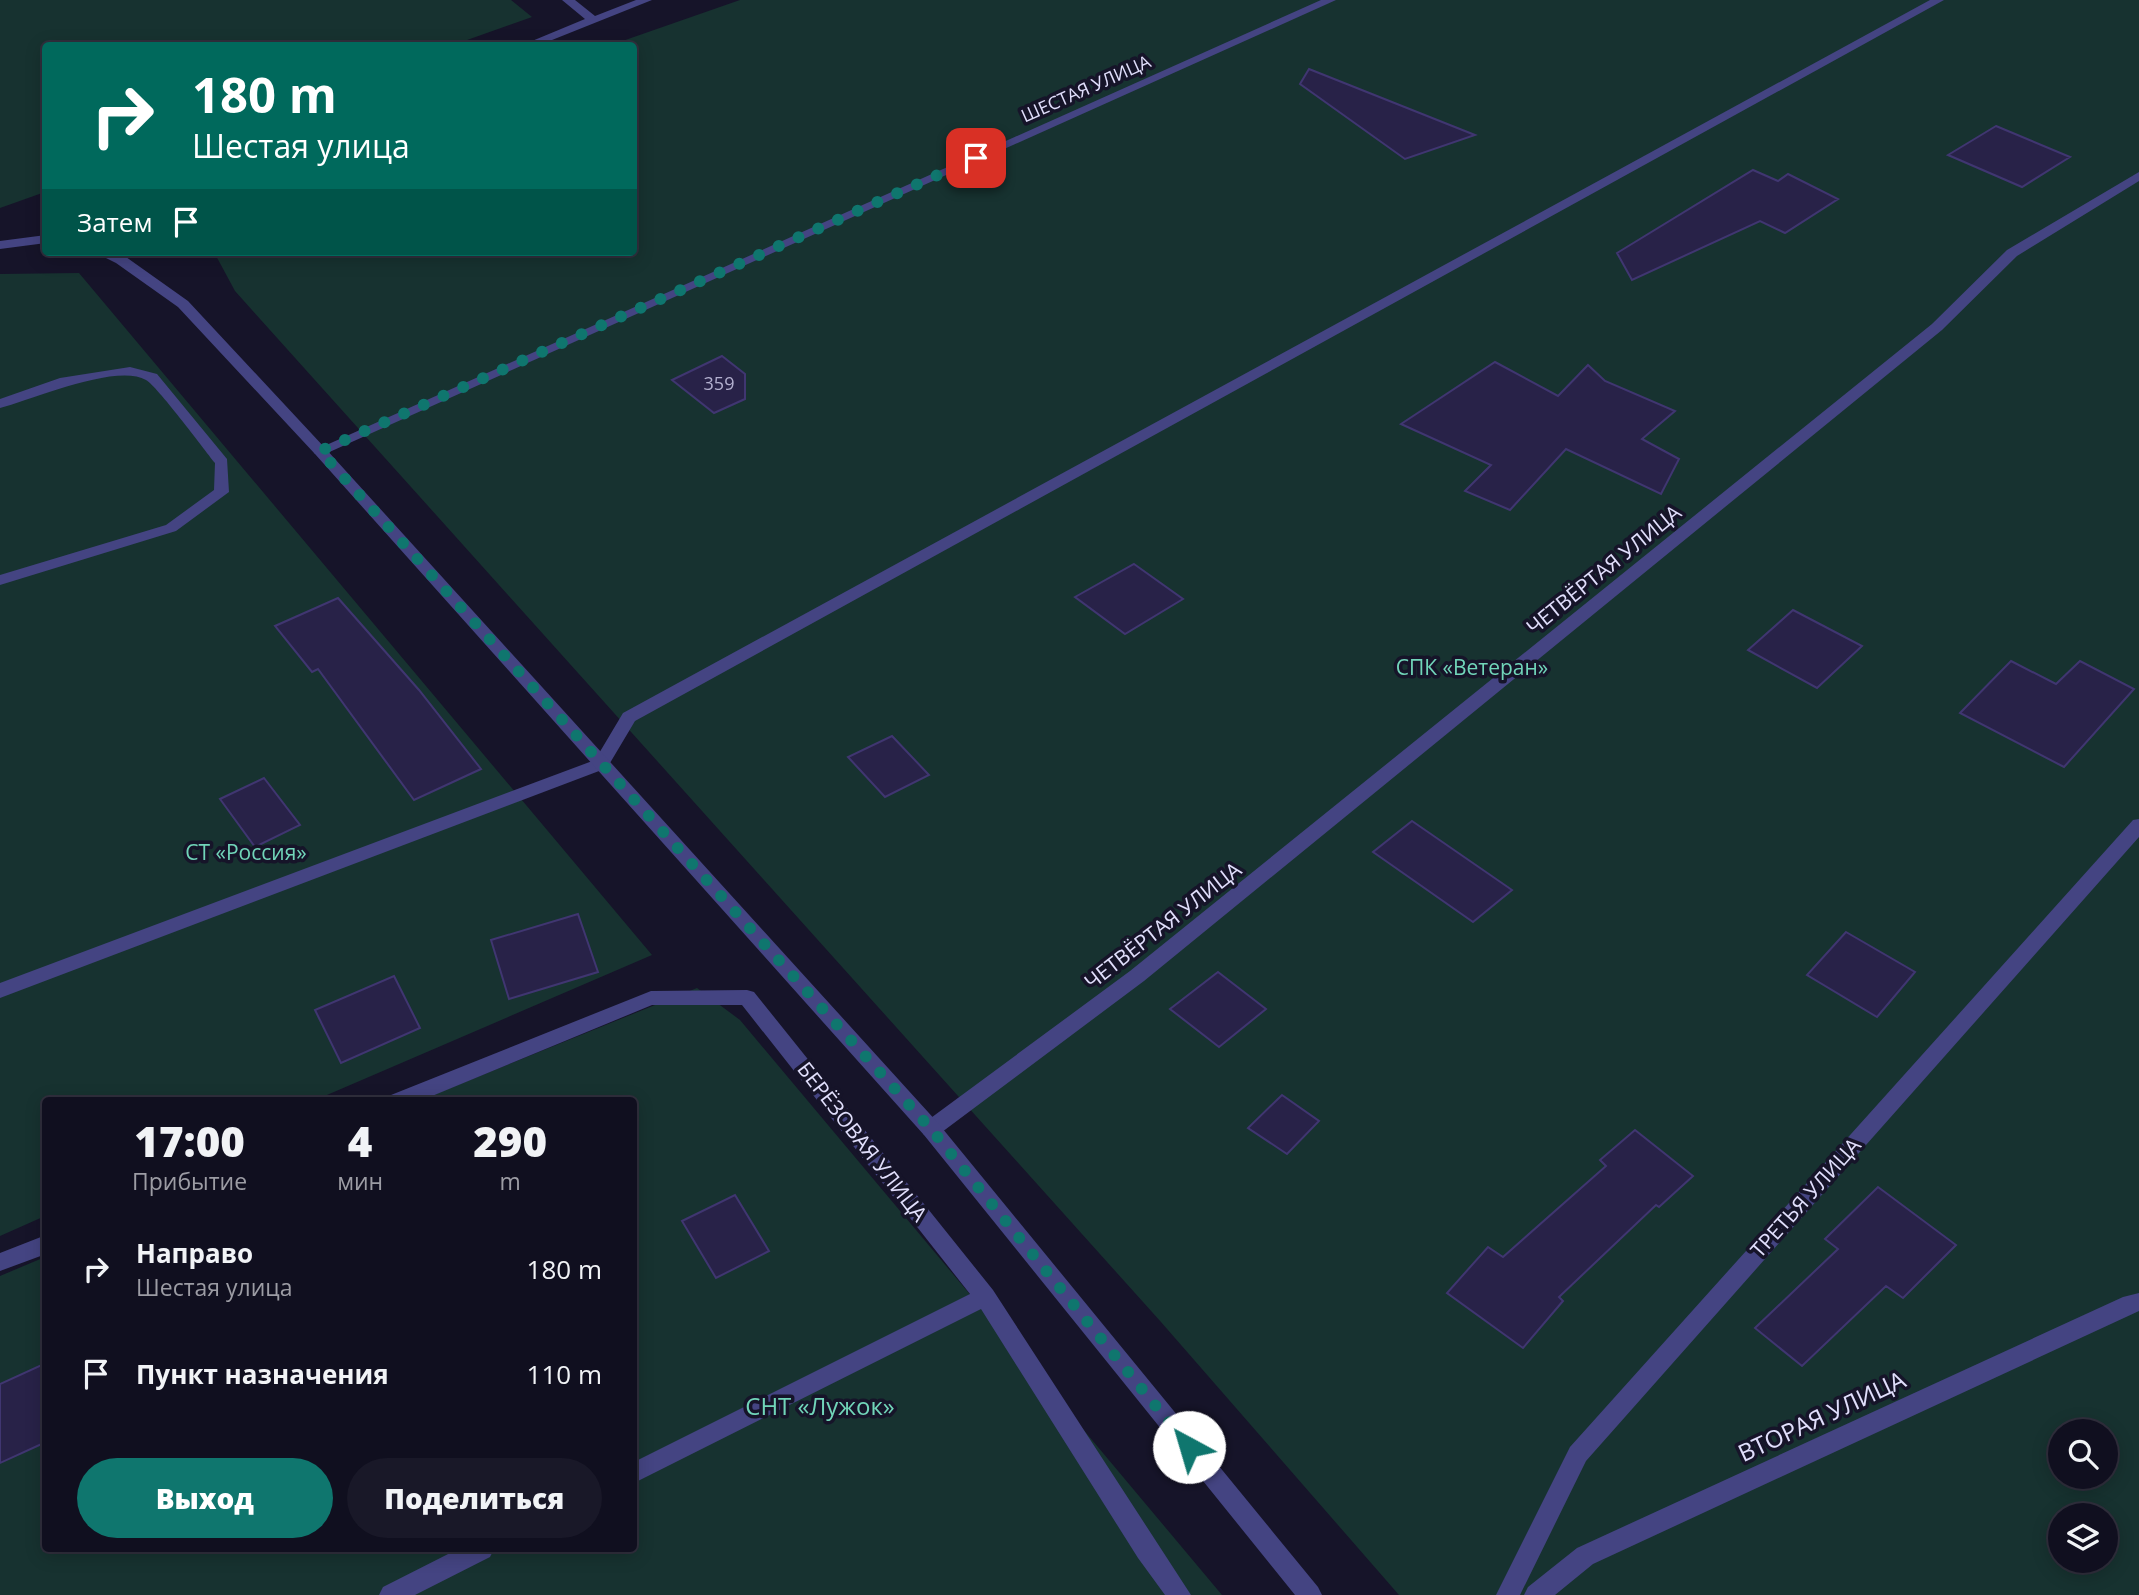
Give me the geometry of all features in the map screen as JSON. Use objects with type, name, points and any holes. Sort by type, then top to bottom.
[{"type":"street","points":[[568,0],[593,20]]},
{"type":"street","points":[[535,42],[646,0]]},
{"type":"street","name":"ШЕСТАЯ УЛИЦА","points":[[320,451],[1330,0]]},
{"type":"street","points":[[0,991],[601,764],[629,717],[1938,0]]},
{"type":"street","name":"ЧЕТВЁРТАЯ УЛИЦА","points":[[931,1129],[1136,976],[1256,879],[1937,327],[2012,253],[2139,176]]},
{"type":"street","points":[[0,245],[42,240]]},
{"type":"street","points":[[111,256],[121,260],[183,304],[320,451],[931,1129],[1310,1595]]},
{"type":"street","points":[[0,404],[65,381],[130,371],[152,377],[222,463],[222,472],[221,492],[171,528],[0,580]]},
{"type":"street","name":"ТРЕТЬЯ УЛИЦА","points":[[1508,1595],[1578,1454],[2139,825]]},
{"type":"street","name":"БЕРЁЗОВАЯ УЛИЦА","points":[[408,1097],[651,998],[747,997],[985,1297],[1146,1550],[1179,1595]]},
{"type":"street","points":[[0,1262],[42,1246]]},
{"type":"street","points":[[637,1471],[985,1297]]},
{"type":"street","name":"ВТОРАЯ УЛИЦА","points":[[1536,1595],[1584,1556],[2139,1302]]},
{"type":"street","points":[[391,1595],[476,1552]]},
{"type":"green space","points":[[0,0],[511,0],[532,17],[461,42],[42,42],[42,193],[0,208]]},
{"type":"green space","name":"СПК «Ветеран»","points":[[740,0],[2139,0],[2139,1595],[1399,1595],[1161,1322],[235,291],[216,256],[637,256],[637,42],[620,42]]},
{"type":"green space","name":"СТ «Россия»","points":[[79,273],[652,955],[322,1097],[42,1097],[42,1217],[0,1236],[0,274]]},
{"type":"green space","name":"СНТ «Лужок»","points":[[697,988],[740,1020],[1222,1595],[0,1595],[0,1276],[42,1258],[42,1552],[637,1552],[637,1097],[428,1097]]},
{"type":"building","points":[[1309,69],[1475,135],[1405,159],[1300,84]]},
{"type":"building","points":[[1996,126],[2070,157],[2022,187],[1948,155]]},
{"type":"building","points":[[1753,170],[1778,181],[1788,174],[1838,199],[1785,233],[1760,221],[1632,280],[1617,253]]},
{"type":"building","points":[[722,356],[745,374],[745,399],[714,413],[672,380]]},
{"type":"building","points":[[1495,362],[1558,396],[1588,365],[1605,381],[1675,411],[1642,439],[1679,459],[1661,494],[1566,449],[1510,510],[1465,491],[1491,465],[1401,424]]},
{"type":"building","points":[[1134,564],[1183,599],[1125,634],[1075,597]]},
{"type":"building","points":[[338,598],[419,690],[481,769],[414,800],[318,669],[312,672],[275,626]]},
{"type":"building","points":[[1793,610],[1862,646],[1817,688],[1748,650]]},
{"type":"building","points":[[2011,661],[2056,684],[2080,661],[2134,689],[2064,767],[1960,713]]},
{"type":"building","points":[[892,736],[929,775],[885,797],[848,757]]},
{"type":"building","points":[[264,778],[300,825],[255,847],[220,799]]},
{"type":"building","points":[[1412,821],[1512,890],[1473,922],[1373,852]]},
{"type":"building","points":[[578,914],[598,972],[509,999],[491,940]]},
{"type":"building","points":[[1846,932],[1915,972],[1877,1017],[1807,975]]},
{"type":"building","points":[[1218,972],[1266,1009],[1219,1047],[1170,1009]]},
{"type":"building","points":[[394,976],[420,1028],[341,1063],[315,1010]]},
{"type":"building","points":[[1282,1095],[1319,1121],[1287,1154],[1248,1128]]},
{"type":"building","points":[[1635,1130],[1693,1176],[1659,1207],[1656,1205],[1559,1297],[1563,1301],[1523,1348],[1447,1293],[1488,1247],[1503,1257],[1606,1166],[1600,1160]]},
{"type":"building","points":[[1878,1187],[1956,1245],[1903,1298],[1886,1286],[1802,1366],[1755,1328],[1838,1249],[1825,1239]]},
{"type":"building","points":[[735,1195],[769,1251],[716,1278],[682,1221]]},
{"type":"building","points":[[42,1365],[42,1444],[0,1463],[0,1384]]},
{"type":"route","points":[[976,158],[320,451],[931,1129],[1189,1447]]}]
